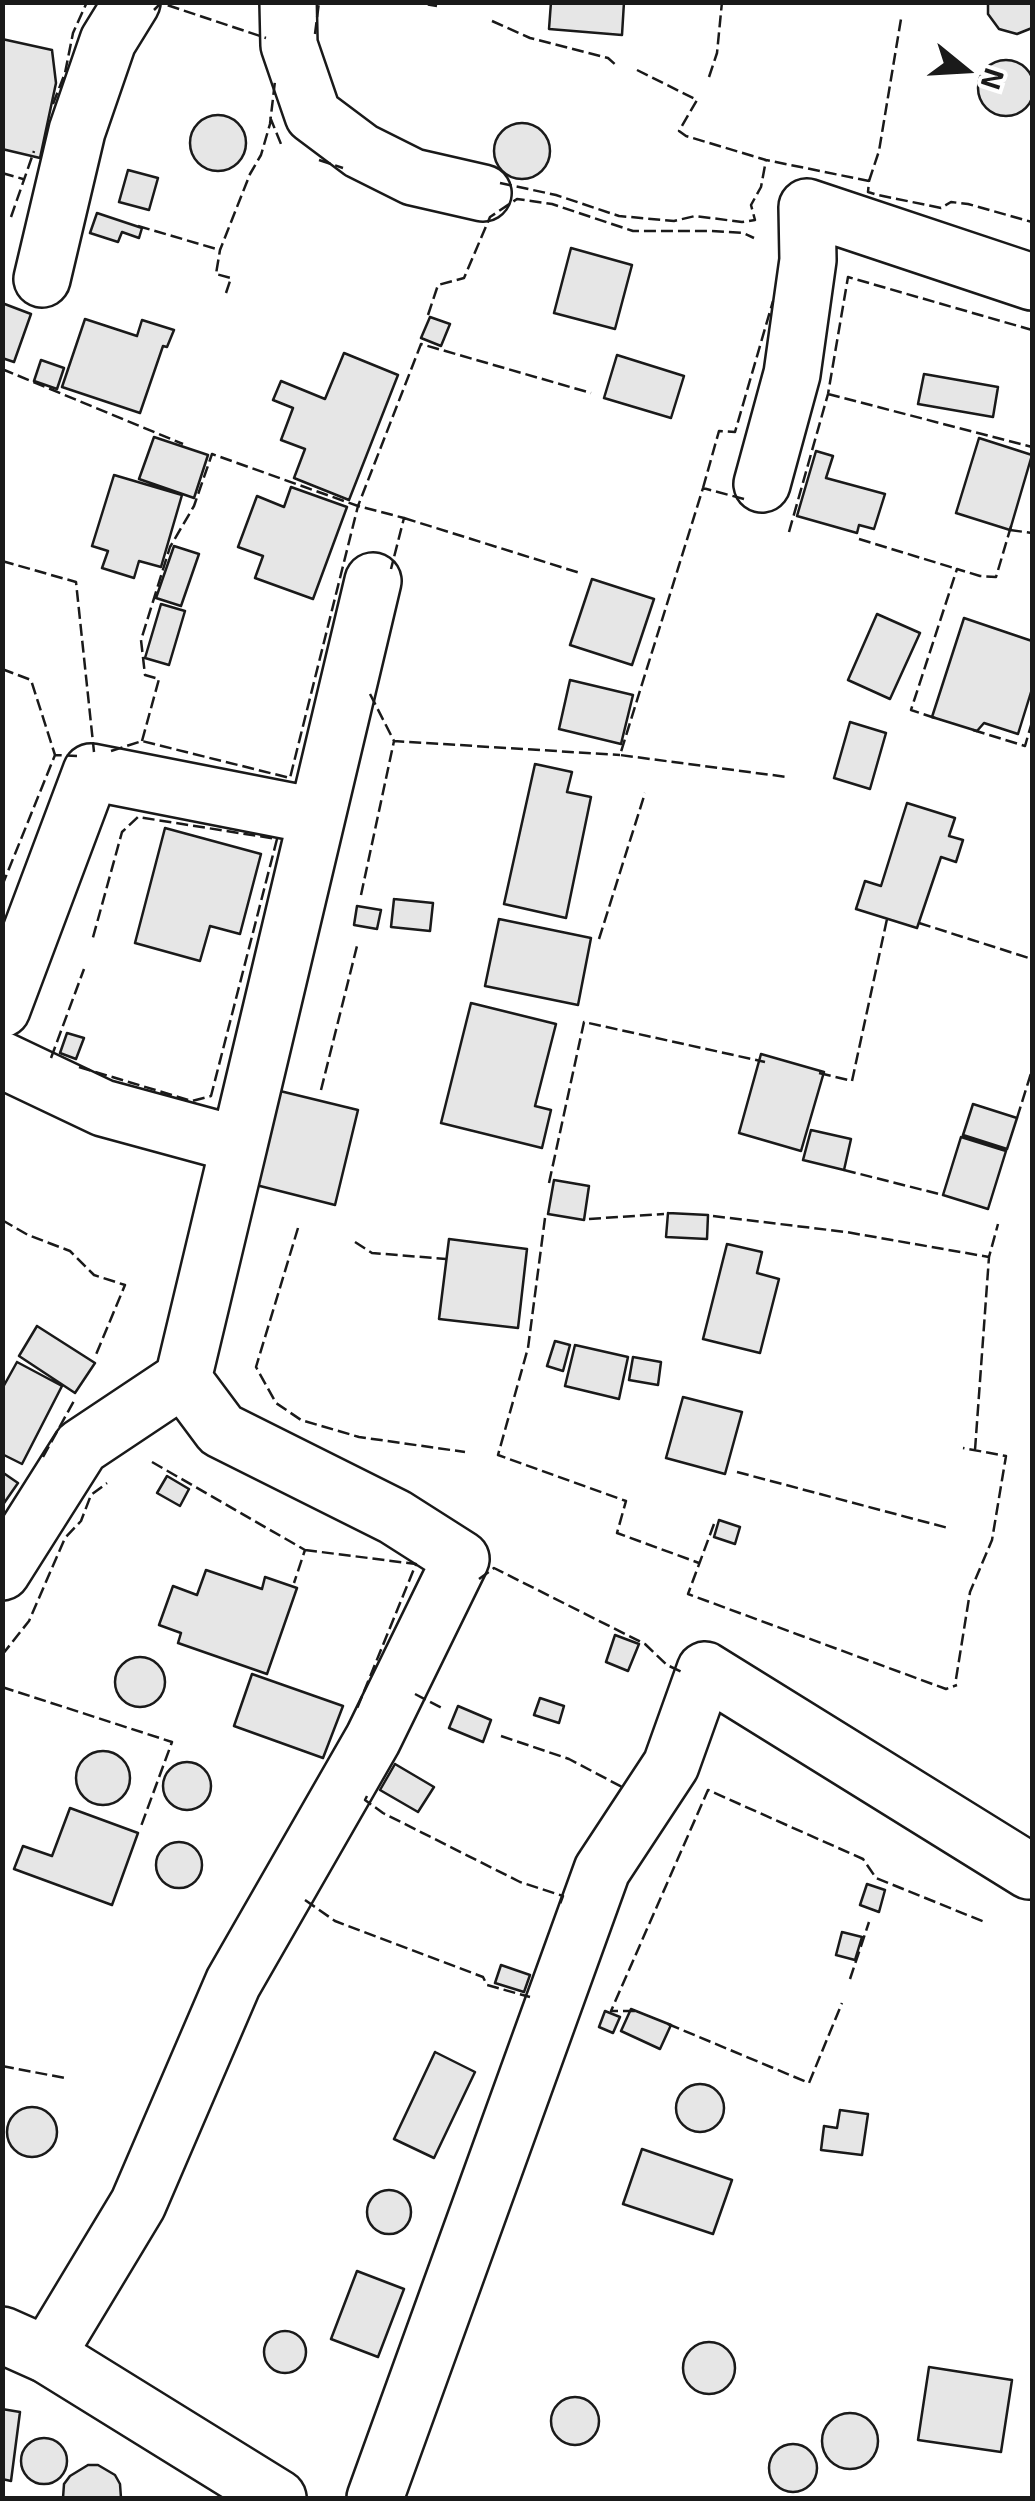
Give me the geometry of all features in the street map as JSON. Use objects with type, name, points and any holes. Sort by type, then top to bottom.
[{"type":"street","points":[[42,279],[78,130],[108,40],[132,2]]},
{"type":"street","points":[[288,2],[289,45],[313,115],[361,151],[413,177],[482,194]]},
{"type":"street","points":[[762,484],[792,374],[808,260],[807,207],[1032,282]]},
{"type":"street","points":[[2,1572],[81,1447],[183,1379],[373,581]]},
{"type":"street","points":[[2,1009],[91,772],[315,816]]},
{"type":"street","points":[[2,1060],[104,1108],[239,1145]]},
{"type":"street","points":[[183,1379],[221,1430],[395,1517],[461,1558],[373,1739],[233,1983],[138,2204],[25,2345],[278,2498]]},
{"type":"street","points":[[374,2498],[602,1870],[672,1765],[705,1670],[1029,1871]]},
{"type":"building","points":[[551,2],[624,2],[622,35],[549,29]]},
{"type":"building","points":[[988,2],[1032,2],[1032,28],[1017,34],[999,29],[988,14]]},
{"type":"building","points":[[2,39],[52,50],[56,83],[40,158],[2,149]]},
{"type":"building","points":[[1006,60],[1026,68],[1034,88],[1026,108],[1006,116],[986,108],[978,88],[986,68]]},
{"type":"building","points":[[218,115],[238,123],[246,143],[238,163],[218,171],[198,163],[190,143],[198,123]]},
{"type":"building","points":[[522,123],[542,131],[550,151],[542,171],[522,179],[502,171],[494,151],[502,131]]},
{"type":"building","points":[[128,170],[158,178],[149,210],[119,202]]},
{"type":"building","points":[[97,213],[142,228],[139,238],[122,232],[118,242],[90,233]]},
{"type":"building","points":[[571,248],[632,265],[615,329],[554,313]]},
{"type":"building","points":[[2,303],[31,314],[14,362],[2,358]]},
{"type":"building","points":[[430,317],[450,324],[441,346],[421,338]]},
{"type":"building","points":[[85,319],[137,336],[142,320],[174,330],[167,347],[163,346],[140,413],[62,387]]},
{"type":"building","points":[[344,353],[398,375],[349,500],[294,478],[305,449],[281,440],[293,408],[273,400],[281,381],[325,399]]},
{"type":"building","points":[[617,355],[684,376],[671,418],[604,398]]},
{"type":"building","points":[[41,360],[64,368],[57,389],[34,381]]},
{"type":"building","points":[[924,374],[998,387],[993,417],[918,404]]},
{"type":"building","points":[[154,437],[208,455],[194,498],[139,479]]},
{"type":"building","points":[[979,438],[1032,455],[1010,530],[956,513]]},
{"type":"building","points":[[816,451],[833,456],[826,478],[885,494],[874,529],[859,525],[857,533],[797,516]]},
{"type":"building","points":[[114,475],[182,495],[161,567],[139,561],[134,578],[102,568],[108,551],[92,546]]},
{"type":"building","points":[[291,487],[347,507],[313,599],[255,578],[263,556],[238,547],[257,496],[284,507]]},
{"type":"building","points":[[174,546],[199,554],[181,606],[156,598]]},
{"type":"building","points":[[592,579],[654,599],[632,665],[570,645]]},
{"type":"building","points":[[161,604],[185,611],[169,665],[145,658]]},
{"type":"building","points":[[877,614],[920,633],[890,699],[848,680]]},
{"type":"building","points":[[964,618],[1032,641],[1032,689],[1018,734],[984,723],[977,731],[932,717]]},
{"type":"building","points":[[570,680],[633,695],[621,744],[559,729]]},
{"type":"building","points":[[850,722],[886,733],[870,789],[834,778]]},
{"type":"building","points":[[535,764],[572,772],[567,792],[591,797],[566,918],[504,904]]},
{"type":"building","points":[[907,803],[955,818],[949,836],[963,840],[956,862],[941,857],[917,928],[856,909],[865,881],[881,886]]},
{"type":"building","points":[[165,828],[261,854],[240,934],[210,926],[200,961],[135,943]]},
{"type":"building","points":[[394,899],[433,903],[430,931],[391,927]]},
{"type":"building","points":[[357,906],[381,910],[377,929],[354,925]]},
{"type":"building","points":[[499,919],[591,938],[578,1005],[485,986]]},
{"type":"building","points":[[471,1003],[556,1024],[535,1106],[551,1110],[542,1148],[441,1123]]},
{"type":"building","points":[[67,1033],[84,1038],[76,1059],[60,1053]]},
{"type":"building","points":[[761,1054],[824,1072],[801,1151],[739,1133]]},
{"type":"building","points":[[280,1091],[358,1110],[335,1205],[256,1185]]},
{"type":"building","points":[[973,1104],[1017,1118],[1007,1149],[963,1135]]},
{"type":"building","points":[[811,1130],[851,1139],[844,1170],[803,1160]]},
{"type":"building","points":[[961,1137],[1006,1151],[988,1209],[943,1195]]},
{"type":"building","points":[[554,1180],[589,1186],[584,1220],[548,1214]]},
{"type":"building","points":[[668,1213],[708,1215],[707,1239],[666,1237]]},
{"type":"building","points":[[449,1239],[527,1249],[518,1328],[439,1319]]},
{"type":"building","points":[[727,1244],[762,1252],[757,1273],[779,1279],[760,1353],[703,1339]]},
{"type":"building","points":[[37,1326],[95,1363],[75,1393],[19,1356]]},
{"type":"building","points":[[555,1341],[570,1345],[563,1371],[547,1366]]},
{"type":"building","points":[[575,1345],[628,1357],[619,1399],[565,1386]]},
{"type":"building","points":[[633,1357],[661,1362],[658,1385],[629,1380]]},
{"type":"building","points":[[17,1362],[62,1386],[22,1464],[2,1454],[2,1389]]},
{"type":"building","points":[[683,1397],[742,1412],[725,1474],[666,1458]]},
{"type":"building","points":[[2,1472],[18,1483],[2,1506]]},
{"type":"building","points":[[167,1476],[189,1489],[180,1506],[157,1493]]},
{"type":"building","points":[[719,1520],[740,1527],[735,1544],[714,1537]]},
{"type":"building","points":[[206,1570],[262,1589],[265,1577],[297,1588],[267,1674],[178,1643],[181,1633],[159,1625],[173,1586],[197,1595]]},
{"type":"building","points":[[615,1635],[639,1644],[628,1671],[606,1662]]},
{"type":"building","points":[[140,1657],[158,1664],[165,1682],[158,1700],[140,1707],[122,1700],[115,1682],[122,1664]]},
{"type":"building","points":[[252,1674],[343,1706],[323,1758],[234,1726]]},
{"type":"building","points":[[540,1698],[564,1706],[559,1723],[534,1715]]},
{"type":"building","points":[[458,1706],[491,1720],[483,1742],[449,1728]]},
{"type":"building","points":[[103,1751],[122,1759],[130,1778],[122,1797],[103,1805],[84,1797],[76,1778],[84,1759]]},
{"type":"building","points":[[187,1762],[204,1769],[211,1786],[204,1803],[187,1810],[170,1803],[163,1786],[170,1769]]},
{"type":"building","points":[[395,1764],[434,1787],[418,1812],[380,1790]]},
{"type":"building","points":[[70,1808],[138,1833],[112,1905],[14,1869],[23,1846],[52,1856]]},
{"type":"building","points":[[179,1842],[195,1849],[202,1865],[195,1881],[179,1888],[163,1881],[156,1865],[163,1849]]},
{"type":"building","points":[[867,1884],[885,1890],[879,1912],[860,1905]]},
{"type":"building","points":[[842,1932],[862,1937],[855,1960],[836,1955]]},
{"type":"building","points":[[501,1965],[530,1975],[524,1992],[495,1983]]},
{"type":"building","points":[[631,2009],[671,2025],[660,2049],[621,2031]]},
{"type":"building","points":[[605,2011],[620,2017],[613,2033],[599,2027]]},
{"type":"building","points":[[435,2052],[475,2072],[434,2158],[394,2139]]},
{"type":"building","points":[[700,2084],[717,2091],[724,2108],[717,2125],[700,2132],[683,2125],[676,2108],[683,2091]]},
{"type":"building","points":[[32,2107],[50,2114],[57,2132],[50,2150],[32,2157],[14,2150],[7,2132],[14,2114]]},
{"type":"building","points":[[840,2110],[868,2114],[862,2155],[821,2150],[824,2126],[837,2128]]},
{"type":"building","points":[[642,2149],[732,2180],[713,2234],[623,2204]]},
{"type":"building","points":[[389,2190],[404,2197],[411,2212],[404,2227],[389,2234],[374,2227],[367,2212],[374,2197]]},
{"type":"building","points":[[357,2271],[404,2289],[378,2357],[331,2339]]},
{"type":"building","points":[[285,2331],[300,2337],[306,2352],[300,2367],[285,2373],[270,2367],[264,2352],[270,2337]]},
{"type":"building","points":[[709,2342],[727,2350],[735,2368],[727,2386],[709,2394],[691,2386],[683,2368],[691,2350]]},
{"type":"building","points":[[929,2367],[1012,2380],[1001,2452],[918,2440]]},
{"type":"building","points":[[575,2397],[592,2404],[599,2421],[592,2438],[575,2445],[558,2438],[551,2421],[558,2404]]},
{"type":"building","points":[[2,2409],[20,2412],[11,2481],[2,2479]]},
{"type":"building","points":[[850,2413],[870,2421],[878,2441],[870,2461],[850,2469],[830,2461],[822,2441],[830,2421]]},
{"type":"building","points":[[44,2438],[60,2445],[67,2461],[60,2477],[44,2484],[28,2477],[21,2461],[28,2445]]},
{"type":"building","points":[[793,2444],[810,2451],[817,2468],[810,2485],[793,2492],[776,2485],[769,2468],[776,2451]]},
{"type":"building","points":[[88,2465],[98,2465],[115,2475],[121,2498],[63,2498],[64,2484],[70,2476]]},
{"type":"fence","points":[[53,104],[65,73],[73,33],[87,2]]},
{"type":"fence","points":[[315,34],[319,2]]},
{"type":"fence","points":[[411,2],[437,6]]},
{"type":"fence","points":[[709,77],[717,53],[722,2]]},
{"type":"fence","points":[[154,10],[161,3],[266,38]]},
{"type":"fence","points":[[869,181],[879,151],[901,19]]},
{"type":"fence","points":[[492,21],[530,38],[608,58],[617,66]]},
{"type":"fence","points":[[637,70],[697,100],[679,131],[686,136],[766,160],[869,181],[868,192],[878,195],[941,208],[951,202],[968,204],[1032,222]]},
{"type":"fence","points":[[226,293],[231,278],[216,274],[220,250],[261,155],[270,124],[275,81]]},
{"type":"fence","points":[[270,117],[281,144]]},
{"type":"fence","points":[[11,217],[34,151]]},
{"type":"fence","points":[[319,160],[343,168]]},
{"type":"fence","points":[[500,183],[556,195],[619,216],[674,221],[695,216],[742,222],[755,220],[751,205],[761,187],[766,160]]},
{"type":"fence","points":[[2,173],[23,179]]},
{"type":"fence","points":[[428,315],[438,285],[464,278],[490,217],[517,199],[552,204],[633,231],[711,231],[743,233],[754,238]]},
{"type":"fence","points":[[138,226],[220,250]]},
{"type":"fence","points":[[789,532],[828,394],[848,277],[1032,330]]},
{"type":"fence","points":[[703,488],[719,431],[735,432],[773,301]]},
{"type":"fence","points":[[111,751],[142,741],[290,778],[358,506],[421,344],[591,393]]},
{"type":"fence","points":[[2,369],[183,444]]},
{"type":"fence","points":[[828,394],[1032,447]]},
{"type":"fence","points":[[142,741],[159,679],[145,675],[141,640],[170,547],[194,506],[212,454],[358,506],[404,518],[391,569]]},
{"type":"fence","points":[[744,499],[703,488],[620,755],[787,777]]},
{"type":"fence","points":[[404,518],[580,573]]},
{"type":"fence","points":[[935,718],[911,710],[957,569],[996,577],[1012,523]]},
{"type":"fence","points":[[1010,530],[1032,533]]},
{"type":"fence","points":[[859,539],[957,569]]},
{"type":"fence","points":[[2,561],[76,582],[94,752]]},
{"type":"fence","points":[[2,669],[31,680],[55,755]]},
{"type":"fence","points":[[370,694],[394,741],[620,755]]},
{"type":"fence","points":[[973,730],[1025,746],[1032,722]]},
{"type":"fence","points":[[361,895],[394,741]]},
{"type":"fence","points":[[2,886],[55,755],[77,756]]},
{"type":"fence","points":[[599,939],[645,793]]},
{"type":"fence","points":[[79,1067],[192,1101],[211,1096],[277,839],[138,817],[122,832],[92,941]]},
{"type":"fence","points":[[819,1073],[852,1081],[887,919]]},
{"type":"fence","points":[[919,923],[1032,959]]},
{"type":"fence","points":[[321,1090],[358,942]]},
{"type":"fence","points":[[51,1058],[84,969]]},
{"type":"fence","points":[[549,1183],[584,1022],[765,1062]]},
{"type":"fence","points":[[1017,1118],[1032,1070]]},
{"type":"fence","points":[[844,1170],[943,1195]]},
{"type":"fence","points":[[589,1219],[664,1214]]},
{"type":"fence","points":[[713,1216],[846,1232],[989,1257]]},
{"type":"fence","points":[[545,1218],[528,1348],[498,1455],[626,1501],[617,1533],[699,1563]]},
{"type":"fence","points":[[2,1220],[70,1251],[94,1275],[125,1285],[95,1357]]},
{"type":"fence","points":[[975,1450],[989,1257],[998,1224]]},
{"type":"fence","points":[[298,1228],[256,1367],[276,1403],[301,1420],[359,1437],[465,1452]]},
{"type":"fence","points":[[355,1242],[372,1253],[446,1259]]},
{"type":"fence","points":[[43,1457],[75,1399]]},
{"type":"fence","points":[[956,1679],[970,1592],[992,1540],[1006,1456],[963,1448]]},
{"type":"fence","points":[[152,1462],[305,1550],[294,1583]]},
{"type":"fence","points":[[737,1472],[948,1528]]},
{"type":"fence","points":[[2,1655],[29,1621],[65,1538],[81,1521],[91,1495],[107,1483]]},
{"type":"fence","points":[[714,1524],[688,1594],[946,1689],[957,1685]]},
{"type":"fence","points":[[305,1550],[416,1564],[356,1711]]},
{"type":"fence","points":[[479,1579],[494,1568],[645,1644],[667,1665],[682,1672]]},
{"type":"fence","points":[[2,1687],[172,1742],[140,1829]]},
{"type":"fence","points":[[415,1694],[442,1708]]},
{"type":"fence","points":[[501,1736],[569,1759],[624,1788]]},
{"type":"fence","points":[[635,2011],[611,2011],[708,1790],[863,1859],[876,1878],[987,1923]]},
{"type":"fence","points":[[367,1796],[365,1800],[383,1813],[520,1882],[563,1896],[560,1904]]},
{"type":"fence","points":[[305,1900],[335,1921],[483,1977],[487,1985],[530,1997]]},
{"type":"fence","points":[[850,1979],[869,1922]]},
{"type":"fence","points":[[668,2024],[809,2083],[842,2003]]},
{"type":"fence","points":[[2,2066],[65,2078]]}]
